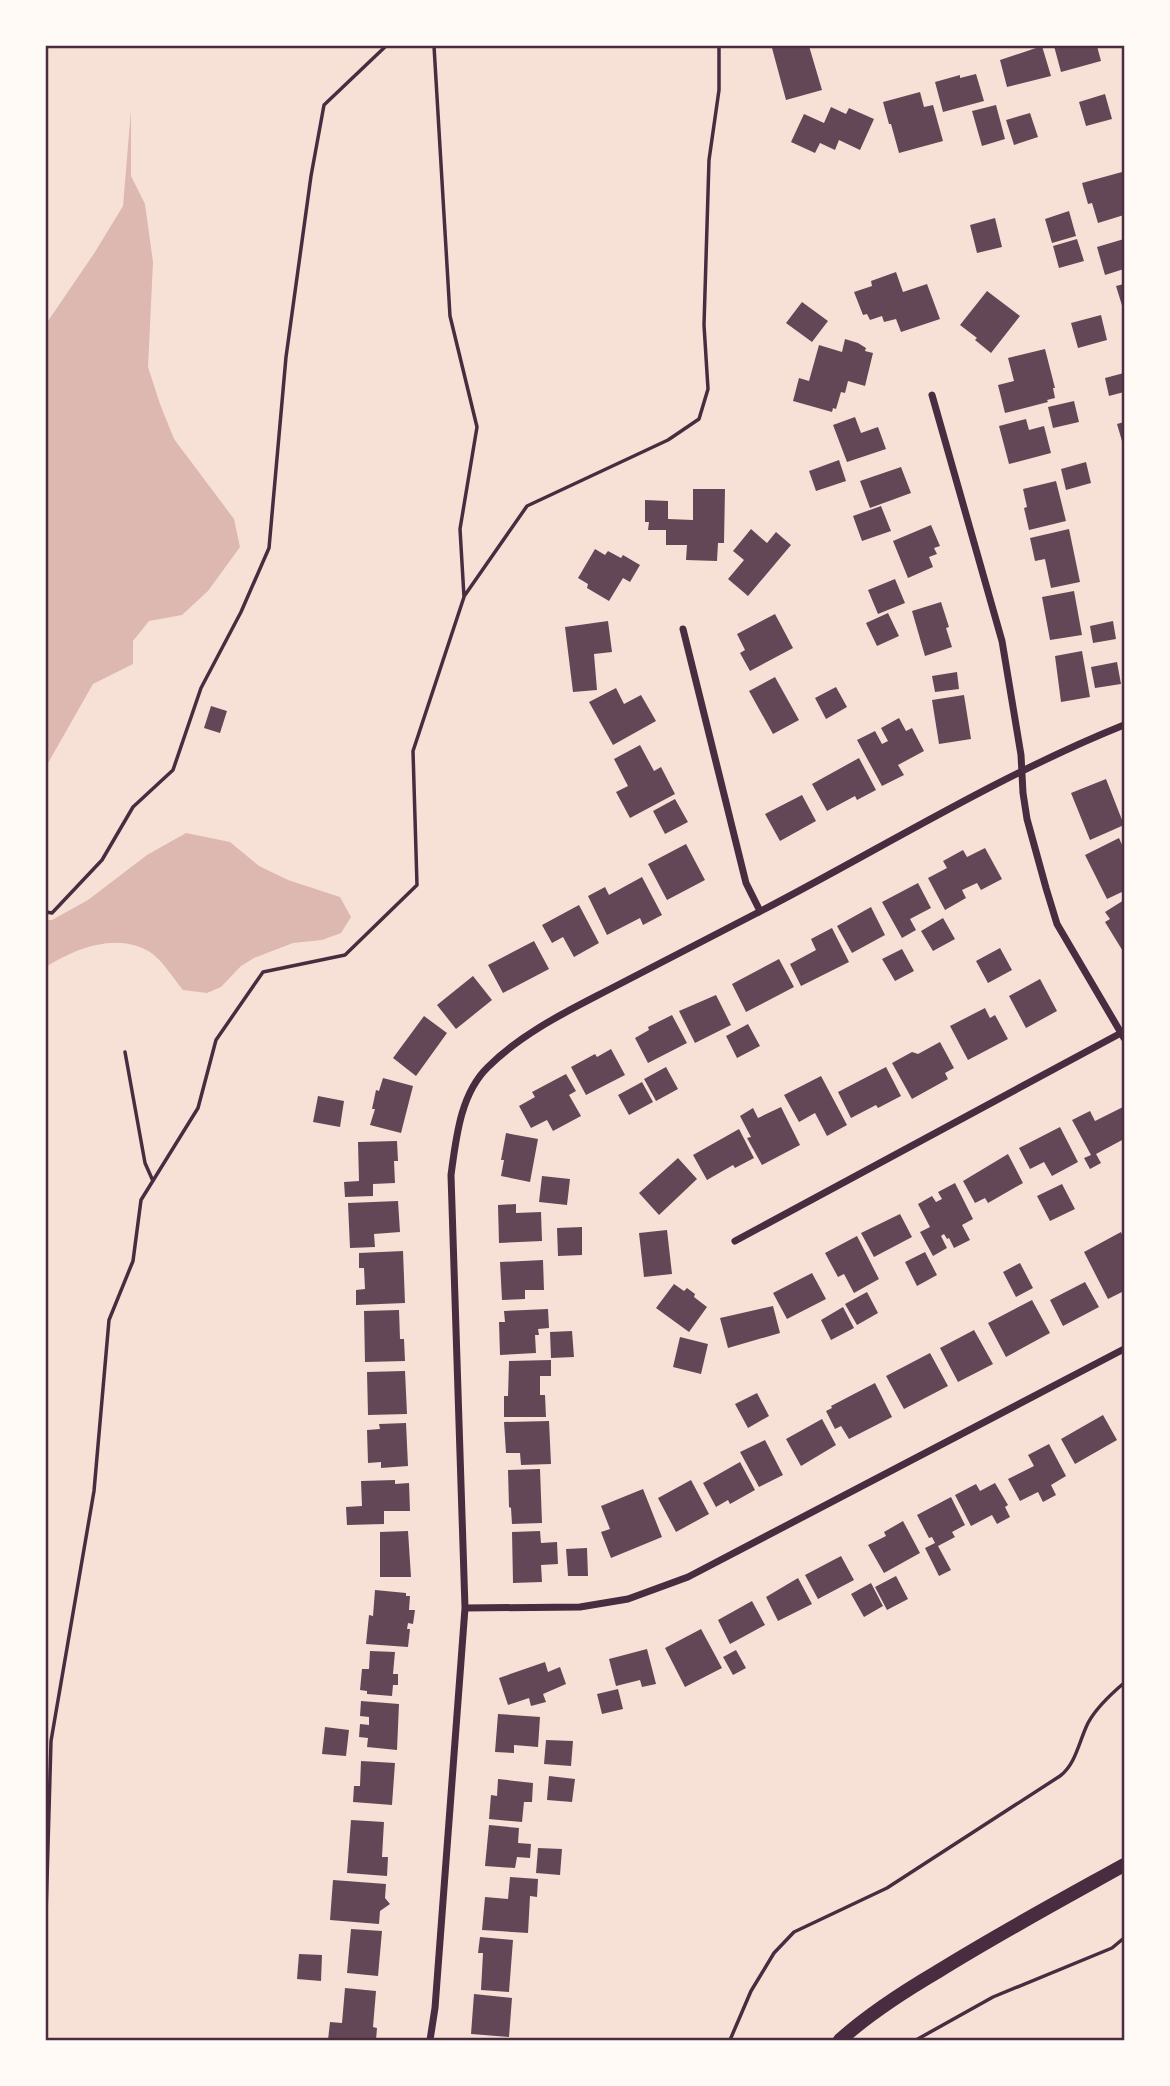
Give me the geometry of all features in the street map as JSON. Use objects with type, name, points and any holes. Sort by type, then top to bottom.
[{"type":"main road","points":[[840,2040],[898,1996],[977,1947],[1125,1865]]},
{"type":"street","points":[[735,1241],[1123,1035],[1057,924],[1027,819],[1021,755],[1002,640],[932,395]]},
{"type":"street","points":[[683,629],[746,883],[760,911]]},
{"type":"street","points":[[430,2040],[435,2008],[466,1608],[452,1175],[456,1135],[466,1101],[485,1069],[517,1040],[560,1015],[1021,772],[1080,743],[1125,725]]},
{"type":"street","points":[[466,1608],[580,1608],[628,1600],[688,1577],[1125,1349]]},
{"type":"path","points":[[46,912],[52,913],[102,860],[133,807],[173,770],[201,688],[241,612],[269,548],[285,357],[324,105],[386,46]]},
{"type":"path","points":[[434,46],[450,316],[477,427],[460,529],[464,597]]},
{"type":"path","points":[[46,1916],[51,1741],[94,1491],[109,1320],[133,1261],[141,1200],[198,1108],[216,1040],[262,972],[345,955],[417,885],[413,751],[464,597],[527,506],[668,440],[699,419],[708,389],[704,325],[709,160],[719,90],[719,46]]},
{"type":"path","points":[[125,1052],[145,1163],[153,1181]]},
{"type":"path","points":[[730,2040],[751,1991],[774,1954],[793,1932],[887,1888],[1060,1776],[1068,1770],[1089,1721],[1104,1702],[1125,1683]]},
{"type":"path","points":[[916,2040],[993,1997],[1112,1948],[1125,1938]]},
{"type":"shaded area","points":[[131,110],[131,176],[145,204],[153,262],[148,367],[174,439],[234,519],[240,547],[208,591],[182,615],[149,621],[133,641],[133,664],[93,684],[48,763],[46,774],[46,324],[123,206]]},
{"type":"shaded area","points":[[186,833],[230,842],[259,866],[288,880],[340,897],[351,917],[341,933],[322,940],[293,943],[254,958],[241,966],[221,987],[207,993],[183,990],[150,952],[124,943],[83,949],[46,967],[46,920],[52,920],[88,900],[147,855]]},
{"type":"building","points":[[809,46],[822,90],[786,100],[772,48]]},
{"type":"building","points":[[1042,46],[1051,76],[1007,87],[1000,60]]},
{"type":"building","points":[[1054,46],[1097,46],[1101,61],[1061,72]]},
{"type":"building","points":[[976,74],[984,101],[943,112],[935,82]]},
{"type":"building","points":[[920,92],[924,107],[933,105],[943,141],[899,153],[883,102]]},
{"type":"building","points":[[1105,94],[1112,119],[1086,126],[1079,102]]},
{"type":"building","points":[[996,105],[1005,139],[982,146],[972,111]]},
{"type":"building","points":[[831,107],[846,114],[849,108],[874,119],[860,150],[839,140],[835,150],[820,143],[815,153],[791,142],[804,114],[824,123]]},
{"type":"building","points":[[1030,113],[1038,137],[1014,145],[1006,120]]},
{"type":"building","points":[[1122,172],[1124,215],[1098,223],[1092,203],[1088,204],[1082,183]]},
{"type":"building","points":[[1069,211],[1076,236],[1052,243],[1045,219]]},
{"type":"building","points":[[995,218],[1002,247],[977,253],[970,225]]},
{"type":"building","points":[[1077,239],[1084,261],[1059,268],[1053,246]]},
{"type":"building","points":[[1124,239],[1124,269],[1105,275],[1097,247]]},
{"type":"building","points":[[896,272],[903,292],[927,284],[940,319],[901,332],[896,319],[884,322],[882,316],[870,320],[867,314],[863,315],[854,292],[872,286],[871,281]]},
{"type":"building","points":[[1124,284],[1124,312],[1116,286]]},
{"type":"building","points":[[987,291],[1020,316],[991,353],[960,325]]},
{"type":"building","points":[[802,302],[828,321],[812,342],[786,323]]},
{"type":"building","points":[[1101,315],[1107,340],[1078,348],[1071,323]]},
{"type":"building","points":[[845,339],[858,343],[866,348],[865,351],[873,353],[865,386],[848,381],[845,393],[841,392],[836,409],[833,408],[832,412],[793,401],[799,378],[809,381],[819,345],[842,352]]},
{"type":"building","points":[[1045,349],[1055,398],[1005,413],[998,385],[1014,381],[1008,358]]},
{"type":"building","points":[[1124,373],[1124,392],[1109,396],[1105,378]]},
{"type":"building","points":[[1074,401],[1079,422],[1053,428],[1048,407]]},
{"type":"building","points":[[855,417],[861,433],[878,427],[886,449],[847,462],[833,425]]},
{"type":"building","points":[[1026,419],[1029,430],[1044,426],[1051,453],[1009,464],[999,426]]},
{"type":"building","points":[[1124,422],[1124,448],[1117,424]]},
{"type":"building","points":[[839,460],[846,481],[816,491],[809,471]]},
{"type":"building","points":[[1086,462],[1091,483],[1066,490],[1061,469]]},
{"type":"building","points":[[901,467],[911,493],[870,508],[860,481]]},
{"type":"building","points":[[1056,481],[1066,521],[1029,530],[1023,489]]},
{"type":"building","points":[[693,489],[725,489],[724,543],[718,543],[717,561],[686,560],[687,545],[666,545],[666,530],[648,530],[649,522],[645,522],[645,500],[668,501],[668,519],[693,520]]},
{"type":"building","points":[[881,506],[891,531],[862,541],[853,516]]},
{"type":"building","points":[[931,525],[940,546],[934,548],[937,554],[929,557],[933,567],[908,578],[893,541]]},
{"type":"building","points":[[751,529],[767,543],[776,532],[791,545],[748,596],[728,579],[744,560],[733,551]]},
{"type":"building","points":[[1069,529],[1080,582],[1051,588],[1045,559],[1035,561],[1030,538]]},
{"type":"building","points":[[595,549],[605,555],[608,551],[621,558],[623,555],[640,565],[630,582],[623,578],[609,601],[587,588],[588,584],[578,578]]},
{"type":"building","points":[[895,579],[905,603],[878,614],[868,590]]},
{"type":"building","points":[[1074,591],[1082,635],[1050,640],[1042,597]]},
{"type":"building","points":[[941,602],[952,647],[925,656],[912,611]]},
{"type":"building","points":[[888,613],[899,636],[877,646],[866,623]]},
{"type":"building","points":[[775,614],[793,648],[750,671],[740,653],[745,650],[737,634]]},
{"type":"building","points":[[608,621],[612,652],[594,654],[597,690],[573,692],[565,627]]},
{"type":"building","points":[[1113,621],[1116,639],[1093,643],[1090,626]]},
{"type":"building","points":[[1082,651],[1090,697],[1061,702],[1055,656]]},
{"type":"building","points":[[1117,662],[1121,684],[1095,688],[1091,667]]},
{"type":"building","points":[[957,672],[959,689],[935,692],[932,676]]},
{"type":"building","points":[[775,677],[799,720],[773,734],[749,691]]},
{"type":"building","points":[[836,687],[847,707],[826,719],[815,698]]},
{"type":"building","points":[[616,688],[624,704],[641,695],[656,721],[613,745],[589,702]]},
{"type":"building","points":[[964,695],[971,739],[939,744],[932,700]]},
{"type":"building","points":[[211,706],[227,711],[220,733],[204,728]]},
{"type":"building","points":[[899,718],[906,731],[912,728],[924,751],[898,765],[904,775],[882,786],[857,740],[875,731],[882,744],[888,741],[881,728]]},
{"type":"building","points":[[640,745],[654,771],[661,767],[675,794],[630,818],[616,792],[628,786],[614,759]]},
{"type":"building","points":[[859,758],[876,790],[857,800],[855,796],[827,811],[812,784]]},
{"type":"building","points":[[1106,779],[1124,825],[1090,840],[1071,793]]},
{"type":"building","points":[[802,795],[816,821],[780,841],[765,814]]},
{"type":"building","points":[[675,799],[688,822],[665,834],[653,811]]},
{"type":"building","points":[[1119,838],[1124,849],[1124,891],[1107,899],[1085,855]]},
{"type":"building","points":[[686,844],[705,880],[667,900],[648,864]]},
{"type":"building","points":[[985,848],[1002,879],[981,890],[977,883],[962,890],[966,898],[945,910],[928,878],[947,868],[943,861],[963,850],[967,857]]},
{"type":"building","points":[[642,877],[662,915],[643,925],[640,918],[607,935],[588,896],[605,887],[609,895]]},
{"type":"building","points":[[918,883],[931,908],[910,919],[916,930],[902,938],[882,902]]},
{"type":"building","points":[[1124,900],[1124,953],[1105,922],[1110,919],[1105,912]]},
{"type":"building","points":[[579,905],[599,943],[574,957],[563,937],[552,943],[542,925]]},
{"type":"building","points":[[871,907],[885,935],[852,953],[837,926]]},
{"type":"building","points":[[943,918],[955,939],[933,951],[921,931]]},
{"type":"building","points":[[832,928],[849,962],[801,986],[790,964],[816,950],[811,939]]},
{"type":"building","points":[[534,941],[549,969],[503,993],[488,965]]},
{"type":"building","points":[[1000,948],[1012,970],[988,983],[976,961]]},
{"type":"building","points":[[902,949],[914,971],[895,981],[882,959]]},
{"type":"building","points":[[779,959],[794,987],[746,1012],[732,984]]},
{"type":"building","points":[[473,976],[492,1000],[456,1029],[437,1005]]},
{"type":"building","points":[[1040,979],[1057,1011],[1026,1028],[1009,996]]},
{"type":"building","points":[[716,995],[731,1025],[695,1043],[679,1011]]},
{"type":"building","points":[[985,1008],[990,1018],[995,1015],[1008,1039],[968,1060],[950,1026]]},
{"type":"building","points":[[672,1015],[687,1043],[648,1063],[635,1038],[649,1030],[648,1027]]},
{"type":"building","points":[[424,1016],[447,1033],[416,1076],[393,1058]]},
{"type":"building","points":[[748,1024],[760,1046],[737,1058],[726,1036]]},
{"type":"building","points":[[940,1042],[954,1068],[945,1073],[948,1079],[912,1099],[892,1063],[912,1052],[918,1054]]},
{"type":"building","points":[[611,1049],[625,1075],[586,1095],[571,1067]]},
{"type":"building","points":[[666,1067],[678,1089],[656,1101],[644,1079]]},
{"type":"building","points":[[886,1067],[901,1096],[851,1118],[838,1092]]},
{"type":"building","points":[[566,1074],[576,1091],[569,1095],[581,1116],[553,1131],[547,1120],[531,1128],[519,1106],[535,1097],[532,1092]]},
{"type":"building","points":[[821,1076],[847,1125],[827,1136],[815,1113],[799,1122],[784,1095]]},
{"type":"building","points":[[383,1078],[413,1086],[401,1133],[370,1125],[375,1109],[372,1109],[376,1090],[379,1091]]},
{"type":"building","points":[[642,1082],[653,1102],[629,1115],[618,1095]]},
{"type":"building","points":[[318,1096],[344,1101],[340,1127],[313,1122]]},
{"type":"building","points":[[781,1107],[800,1145],[762,1165],[747,1138],[751,1137],[740,1116],[753,1108],[758,1118]]},
{"type":"building","points":[[1123,1107],[1124,1139],[1096,1154],[1101,1163],[1090,1169],[1084,1158],[1091,1155],[1072,1120],[1090,1111],[1095,1121]]},
{"type":"building","points":[[1060,1127],[1078,1162],[1052,1176],[1044,1162],[1030,1169],[1019,1148]]},
{"type":"building","points":[[739,1129],[754,1158],[735,1168],[733,1165],[707,1180],[693,1155]]},
{"type":"building","points":[[506,1133],[538,1139],[530,1182],[501,1176]]},
{"type":"building","points":[[397,1141],[395,1183],[373,1184],[373,1196],[345,1197],[344,1182],[359,1181],[358,1142]]},
{"type":"building","points":[[1008,1154],[1023,1183],[988,1203],[985,1198],[975,1203],[963,1181]]},
{"type":"building","points":[[678,1158],[697,1179],[659,1215],[639,1193]]},
{"type":"building","points":[[542,1176],[570,1179],[567,1205],[539,1202]]},
{"type":"building","points":[[955,1183],[973,1219],[962,1225],[970,1240],[954,1248],[944,1234],[941,1236],[947,1248],[933,1256],[920,1232],[930,1227],[918,1204],[932,1196],[936,1202],[942,1199],[938,1192]]},
{"type":"building","points":[[1062,1184],[1075,1209],[1050,1221],[1037,1196]]},
{"type":"building","points":[[398,1201],[400,1232],[374,1234],[375,1247],[350,1248],[348,1203]]},
{"type":"building","points":[[516,1204],[516,1213],[541,1212],[542,1241],[499,1243],[498,1205]]},
{"type":"building","points":[[900,1214],[912,1237],[874,1257],[861,1233]]},
{"type":"building","points":[[582,1227],[582,1255],[558,1256],[557,1228]]},
{"type":"building","points":[[667,1230],[672,1274],[644,1277],[639,1233]]},
{"type":"building","points":[[1121,1232],[1124,1239],[1124,1291],[1108,1299],[1084,1252]]},
{"type":"building","points":[[857,1236],[879,1279],[854,1293],[844,1274],[838,1277],[825,1253]]},
{"type":"building","points":[[403,1251],[405,1303],[356,1305],[356,1290],[365,1289],[364,1268],[359,1268],[359,1253]]},
{"type":"building","points":[[925,1252],[937,1275],[917,1286],[905,1262]]},
{"type":"building","points":[[543,1260],[544,1290],[525,1290],[525,1299],[502,1300],[500,1262]]},
{"type":"building","points":[[1020,1263],[1033,1288],[1016,1297],[1003,1272]]},
{"type":"building","points":[[812,1273],[826,1299],[787,1319],[773,1293]]},
{"type":"building","points":[[1085,1282],[1099,1307],[1063,1326],[1050,1300]]},
{"type":"building","points":[[674,1284],[684,1291],[687,1288],[707,1307],[689,1332],[656,1308]]},
{"type":"building","points":[[867,1292],[878,1313],[857,1325],[845,1304]]},
{"type":"building","points":[[1032,1300],[1050,1333],[1006,1357],[988,1323]]},
{"type":"building","points":[[773,1306],[780,1333],[728,1348],[720,1318]]},
{"type":"building","points":[[843,1307],[854,1328],[831,1340],[821,1320]]},
{"type":"building","points":[[548,1309],[549,1328],[538,1329],[539,1335],[535,1335],[536,1353],[500,1355],[499,1322],[505,1322],[504,1311]]},
{"type":"building","points":[[399,1310],[400,1339],[404,1339],[405,1361],[365,1362],[364,1311]]},
{"type":"building","points":[[974,1330],[993,1364],[958,1382],[940,1348]]},
{"type":"building","points":[[572,1331],[574,1357],[551,1358],[550,1332]]},
{"type":"building","points":[[680,1337],[708,1344],[701,1374],[673,1367]]},
{"type":"building","points":[[930,1353],[948,1386],[904,1409],[886,1376]]},
{"type":"building","points":[[551,1360],[551,1376],[540,1376],[540,1395],[545,1395],[546,1417],[504,1417],[504,1396],[508,1396],[509,1361]]},
{"type":"building","points":[[405,1371],[407,1414],[368,1415],[367,1372]]},
{"type":"building","points":[[875,1383],[892,1417],[849,1439],[841,1426],[835,1429],[826,1411]]},
{"type":"building","points":[[757,1393],[769,1416],[748,1428],[735,1404]]},
{"type":"building","points":[[1103,1415],[1117,1440],[1075,1464],[1061,1439]]},
{"type":"building","points":[[822,1419],[836,1445],[801,1466],[786,1439]]},
{"type":"building","points":[[549,1421],[551,1464],[521,1465],[520,1453],[506,1453],[504,1422]]},
{"type":"building","points":[[406,1423],[408,1466],[381,1468],[381,1462],[368,1463],[367,1430],[380,1429],[379,1424]]},
{"type":"building","points":[[765,1440],[783,1475],[759,1487],[740,1452]]},
{"type":"building","points":[[1049,1444],[1066,1476],[1051,1485],[1056,1495],[1043,1502],[1038,1492],[1020,1501],[1008,1479],[1034,1466],[1028,1455]]},
{"type":"building","points":[[740,1462],[755,1490],[730,1504],[728,1500],[716,1507],[703,1483]]},
{"type":"building","points":[[540,1469],[542,1523],[512,1524],[508,1470]]},
{"type":"building","points":[[395,1480],[395,1484],[409,1483],[410,1511],[384,1511],[384,1524],[347,1525],[346,1507],[362,1506],[361,1481]]},
{"type":"building","points":[[691,1480],[709,1514],[676,1532],[658,1498]]},
{"type":"building","points":[[995,1483],[1008,1505],[1005,1507],[1010,1517],[997,1524],[992,1515],[971,1526],[955,1495],[976,1484],[980,1491]]},
{"type":"building","points":[[643,1489],[662,1537],[611,1558],[601,1532],[610,1529],[601,1506]]},
{"type":"building","points":[[951,1497],[965,1525],[952,1532],[955,1537],[938,1546],[951,1570],[939,1576],[925,1548],[935,1543],[932,1537],[929,1538],[917,1515]]},
{"type":"building","points":[[903,1521],[920,1553],[884,1573],[868,1545],[886,1536],[884,1532]]},
{"type":"building","points":[[408,1531],[411,1577],[380,1577],[380,1532]]},
{"type":"building","points":[[540,1531],[541,1543],[557,1542],[558,1564],[541,1565],[542,1582],[513,1583],[512,1532]]},
{"type":"building","points":[[587,1548],[588,1576],[568,1576],[566,1549]]},
{"type":"building","points":[[841,1556],[854,1580],[818,1599],[805,1575]]},
{"type":"building","points":[[896,1576],[908,1599],[887,1610],[875,1587]]},
{"type":"building","points":[[798,1578],[812,1604],[778,1621],[766,1597]]},
{"type":"building","points":[[871,1583],[883,1606],[864,1617],[851,1594]]},
{"type":"building","points":[[375,1590],[406,1593],[406,1596],[410,1596],[409,1610],[415,1610],[413,1624],[408,1623],[408,1647],[366,1644],[369,1615],[373,1616]]},
{"type":"building","points":[[752,1601],[765,1625],[730,1644],[718,1620]]},
{"type":"building","points":[[701,1629],[722,1668],[685,1687],[665,1648]]},
{"type":"building","points":[[647,1649],[656,1684],[642,1687],[640,1680],[616,1686],[609,1659]]},
{"type":"building","points":[[736,1650],[746,1668],[733,1675],[723,1657]]},
{"type":"building","points":[[370,1651],[395,1652],[393,1674],[398,1674],[398,1685],[393,1685],[392,1696],[367,1694],[367,1691],[360,1690],[362,1669],[369,1669]]},
{"type":"building","points":[[545,1662],[548,1672],[560,1667],[566,1684],[543,1694],[546,1702],[531,1706],[529,1698],[508,1705],[499,1678]]},
{"type":"building","points":[[618,1689],[623,1709],[602,1714],[597,1694]]},
{"type":"building","points":[[361,1701],[399,1704],[397,1750],[367,1747],[368,1738],[359,1737],[360,1724],[369,1725],[369,1717],[360,1716]]},
{"type":"building","points":[[498,1714],[540,1717],[538,1747],[514,1745],[514,1753],[495,1752]]},
{"type":"building","points":[[325,1727],[349,1730],[346,1756],[322,1754]]},
{"type":"building","points":[[546,1740],[573,1741],[571,1766],[544,1764]]},
{"type":"building","points":[[361,1761],[395,1763],[392,1805],[353,1802],[354,1786],[360,1786]]},
{"type":"building","points":[[549,1776],[575,1779],[572,1802],[547,1800]]},
{"type":"building","points":[[498,1779],[533,1783],[532,1802],[524,1802],[522,1822],[489,1819],[491,1795],[497,1796]]},
{"type":"building","points":[[351,1820],[384,1822],[382,1857],[388,1857],[387,1876],[347,1873]]},
{"type":"building","points":[[489,1825],[519,1828],[518,1843],[531,1844],[530,1858],[517,1857],[515,1868],[485,1866]]},
{"type":"building","points":[[538,1848],[562,1849],[560,1875],[536,1873]]},
{"type":"building","points":[[510,1877],[538,1879],[537,1897],[530,1896],[528,1933],[482,1930],[485,1897],[508,1899]]},
{"type":"building","points":[[333,1880],[386,1884],[385,1898],[390,1904],[380,1911],[379,1924],[330,1920]]},
{"type":"building","points":[[351,1929],[382,1931],[378,1976],[347,1973]]},
{"type":"building","points":[[480,1937],[513,1940],[509,1992],[481,1990],[483,1953],[478,1953]]},
{"type":"building","points":[[299,1954],[322,1955],[321,1981],[297,1979]]},
{"type":"building","points":[[345,1988],[376,1991],[373,2027],[377,2028],[376,2040],[328,2040],[330,2022],[342,2023]]},
{"type":"building","points":[[474,1994],[512,1998],[509,2037],[471,2034]]}]
